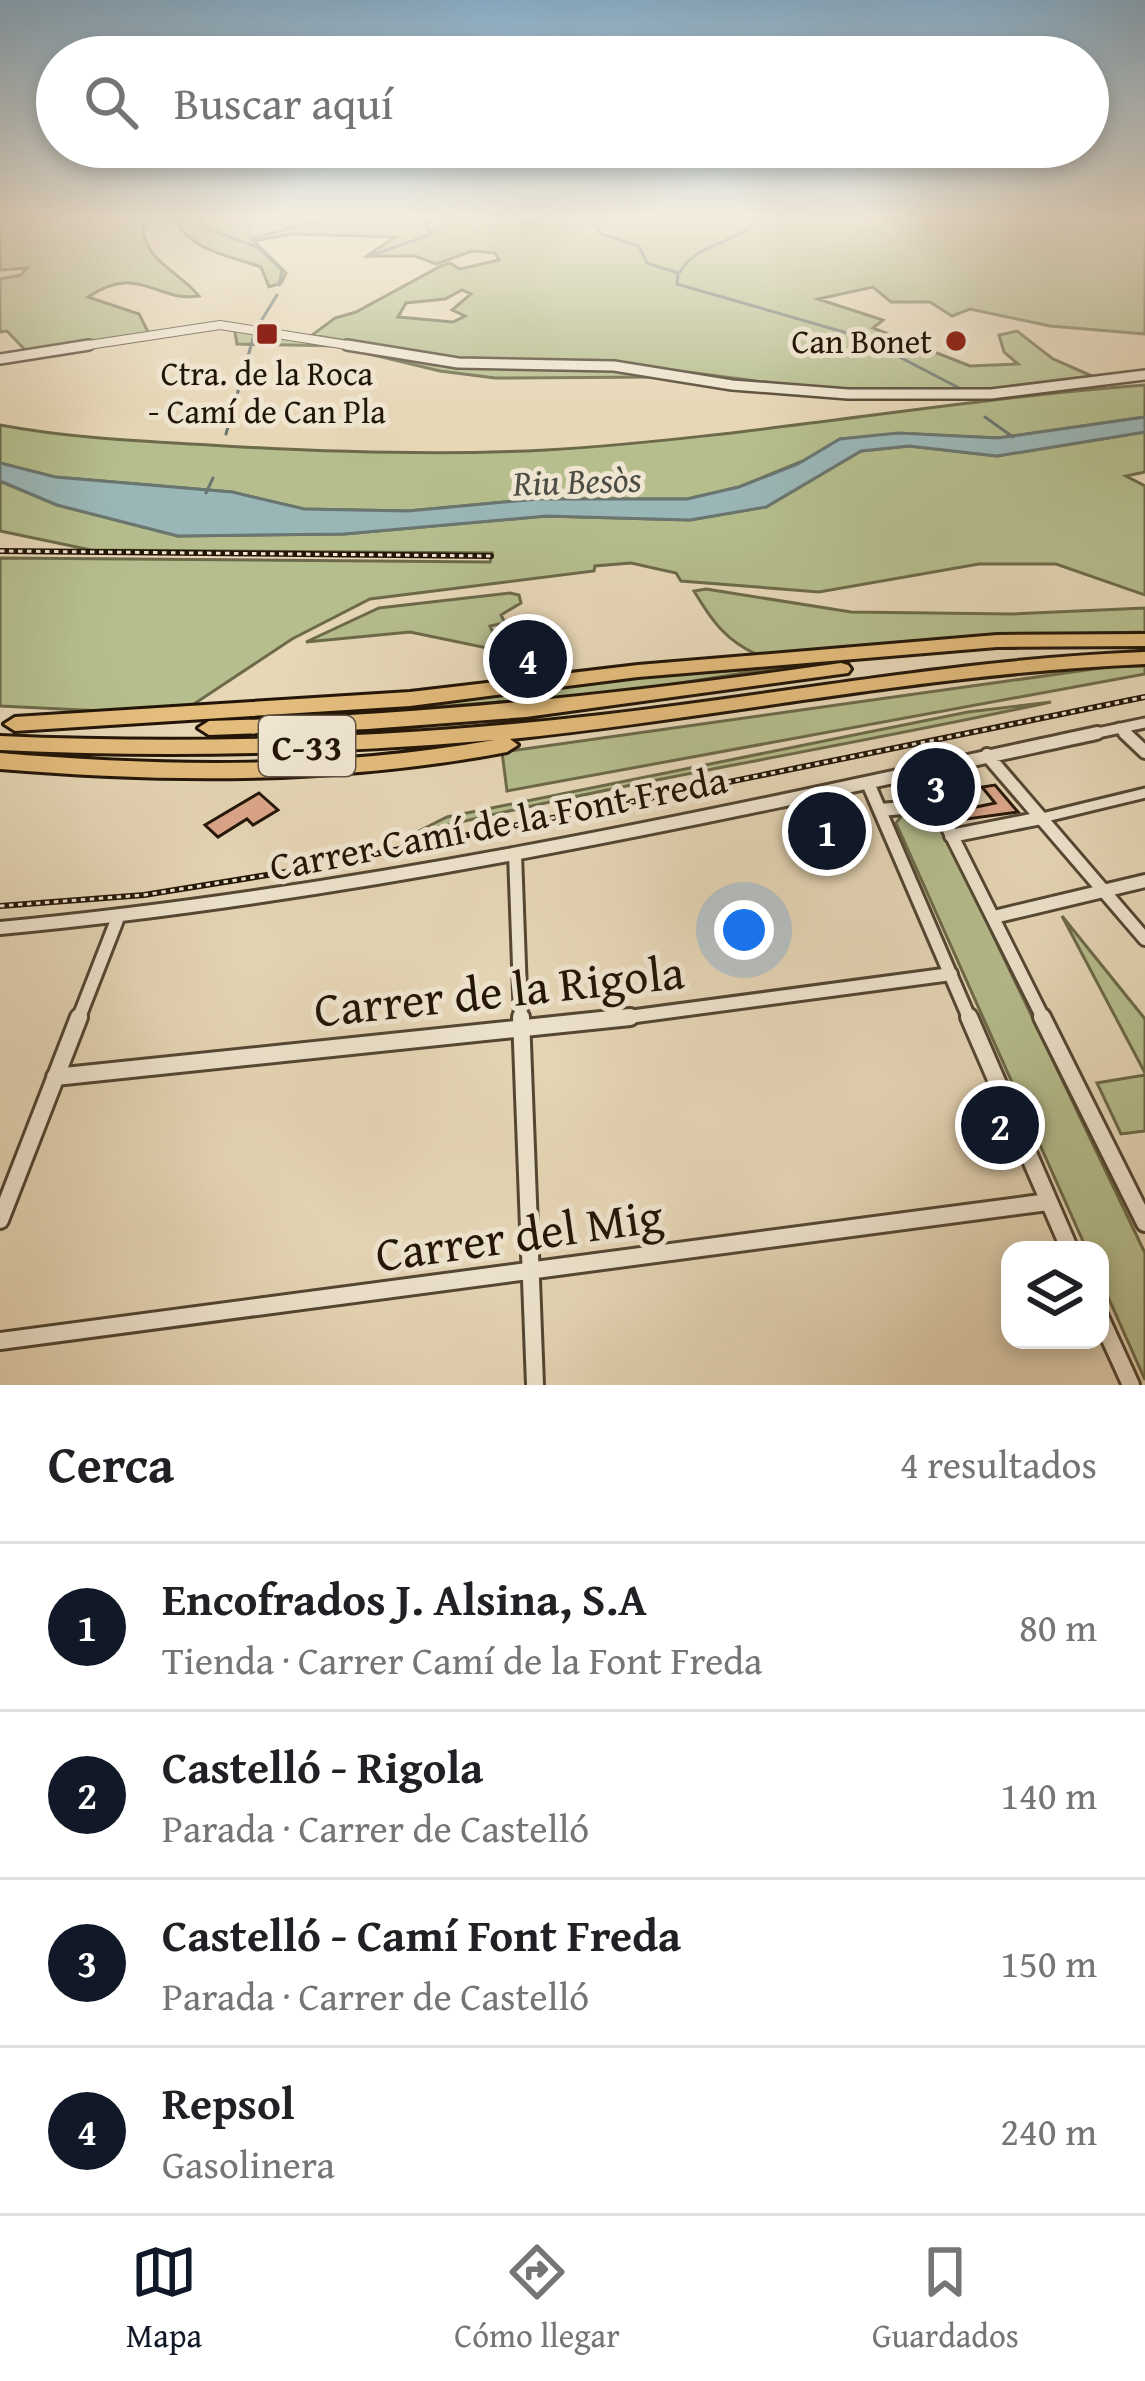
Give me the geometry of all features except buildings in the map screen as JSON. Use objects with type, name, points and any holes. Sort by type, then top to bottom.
[{"type":"highway","name":"C-33","points":[[5,730],[231,728],[428,719],[562,707],[935,656],[1145,640]]},
{"type":"highway","name":"C-33","points":[[5,730],[170,748],[345,745],[613,721],[975,670],[1145,658]]},
{"type":"highway","points":[[0,760],[173,771],[352,767],[446,757],[613,721]]},
{"type":"street","points":[[0,359],[220,325],[458,363],[614,366],[732,385],[848,394],[991,394],[1145,375]]},
{"type":"street","name":"Carrer Camí de la Font Freda","points":[[0,928],[117,920],[285,898],[868,783],[1145,722]]},
{"type":"street","points":[[1120,728],[1145,752]]},
{"type":"street","points":[[987,755],[1145,939]]},
{"type":"street","points":[[920,770],[1139,1201],[1145,1222]]},
{"type":"street","points":[[868,783],[1066,1241]]},
{"type":"street","points":[[951,836],[1145,793]]},
{"type":"street","points":[[881,810],[934,805]]},
{"type":"street","points":[[515,854],[535,1385]]},
{"type":"street","points":[[994,916],[1145,881]]},
{"type":"street","points":[[0,1220],[117,920]]},
{"type":"street","name":"Carrer de la Rigola","points":[[55,1077],[614,1019],[951,974]]},
{"type":"street","name":"Carrer del Mig","points":[[0,1341],[1048,1202]]},
{"type":"street","points":[[1109,1337],[1131,1385]]},
{"type":"green space","points":[[0,281],[183,281],[199,296],[121,283],[88,297],[139,314],[149,334],[27,352],[7,331],[0,332]]},
{"type":"green space","points":[[414,281],[1145,281],[1145,334],[1050,326],[970,309],[952,316],[930,302],[891,302],[873,287],[818,299],[883,320],[873,328],[970,366],[1018,364],[1004,352],[999,335],[1017,331],[1053,359],[1092,376],[998,389],[843,392],[632,365],[463,361],[312,335],[335,318]],"holes":[[[462,290],[471,294],[452,310],[465,316],[453,322],[398,317],[406,303],[445,299]]]},
{"type":"green space","points":[[234,327],[447,364],[610,368],[660,377],[495,378],[440,371],[336,346],[237,344]]},
{"type":"green space","points":[[1145,385],[1145,417],[998,438],[913,434],[840,439],[803,461],[739,487],[687,499],[538,499],[408,511],[304,509],[232,492],[55,477],[0,463],[0,425],[104,438],[251,447],[504,452],[696,437]]},
{"type":"green space","points":[[1145,432],[1145,472],[1126,476],[1145,486],[1145,595],[1056,564],[979,564],[819,592],[681,581],[676,573],[631,563],[595,566],[594,571],[370,599],[292,639],[191,706],[164,714],[0,706],[0,558],[490,562],[492,553],[91,550],[0,531],[0,481],[57,505],[178,536],[344,534],[546,516],[690,520],[766,507],[861,451],[909,446],[997,456]]},
{"type":"green space","points":[[694,591],[851,612],[1013,614],[1145,608],[1145,632],[1019,635],[758,655],[728,637],[714,621]]},
{"type":"green space","points":[[519,595],[521,603],[501,615],[505,623],[490,626],[500,646],[487,648],[410,632],[306,642],[379,608]]},
{"type":"green space","points":[[1115,666],[1145,666],[1145,674],[507,791],[502,752]]},
{"type":"green space","points":[[782,667],[617,693],[421,708],[425,702],[602,680]]},
{"type":"green space","points":[[1051,702],[415,833],[447,817],[968,712]]},
{"type":"green space","points":[[921,811],[937,818],[1145,1253],[1145,1380],[1109,1299],[1109,1241],[1083,1241],[896,823],[905,812]]},
{"type":"green space","points":[[1062,916],[1145,1019],[1145,1073]]},
{"type":"green space","points":[[1145,1075],[1145,1131],[1121,1134],[1097,1083]]},
{"type":"water","points":[[1145,417],[1145,432],[997,456],[909,446],[861,451],[766,507],[690,520],[546,516],[344,534],[178,536],[57,505],[0,481],[0,463],[55,477],[232,492],[304,509],[408,511],[538,499],[687,499],[739,487],[798,464],[840,439],[898,433],[998,438]]},
{"type":"waterway","points":[[279,285],[280,281]]},
{"type":"waterway","points":[[677,281],[861,337],[961,389]]},
{"type":"waterway","points":[[258,326],[277,295]]},
{"type":"waterway","points":[[226,434],[254,335]]},
{"type":"waterway","points":[[985,417],[1013,437]]},
{"type":"waterway","points":[[206,493],[213,478]]},
{"type":"railway","points":[[0,551],[491,556]]},
{"type":"railway","points":[[0,906],[144,895],[292,871],[1145,697]]},
{"type":"place","name":"Ctra. de la Roca - Camí de Can Pla","points":[[267,334]]},
{"type":"place","name":"Can Bonet","points":[[956,341]]},
{"type":"place","name":"Repsol","points":[[528,659]]},
{"type":"place","name":"Castelló - Camí Font Freda","points":[[936,787]]},
{"type":"place","name":"Encofrados J. Alsina, S.A","points":[[827,831]]},
{"type":"place","name":"Castelló - Rigola","points":[[1000,1125]]},
{"type":"water label","name":"Riu Besòs","points":[[577,480]]}]
